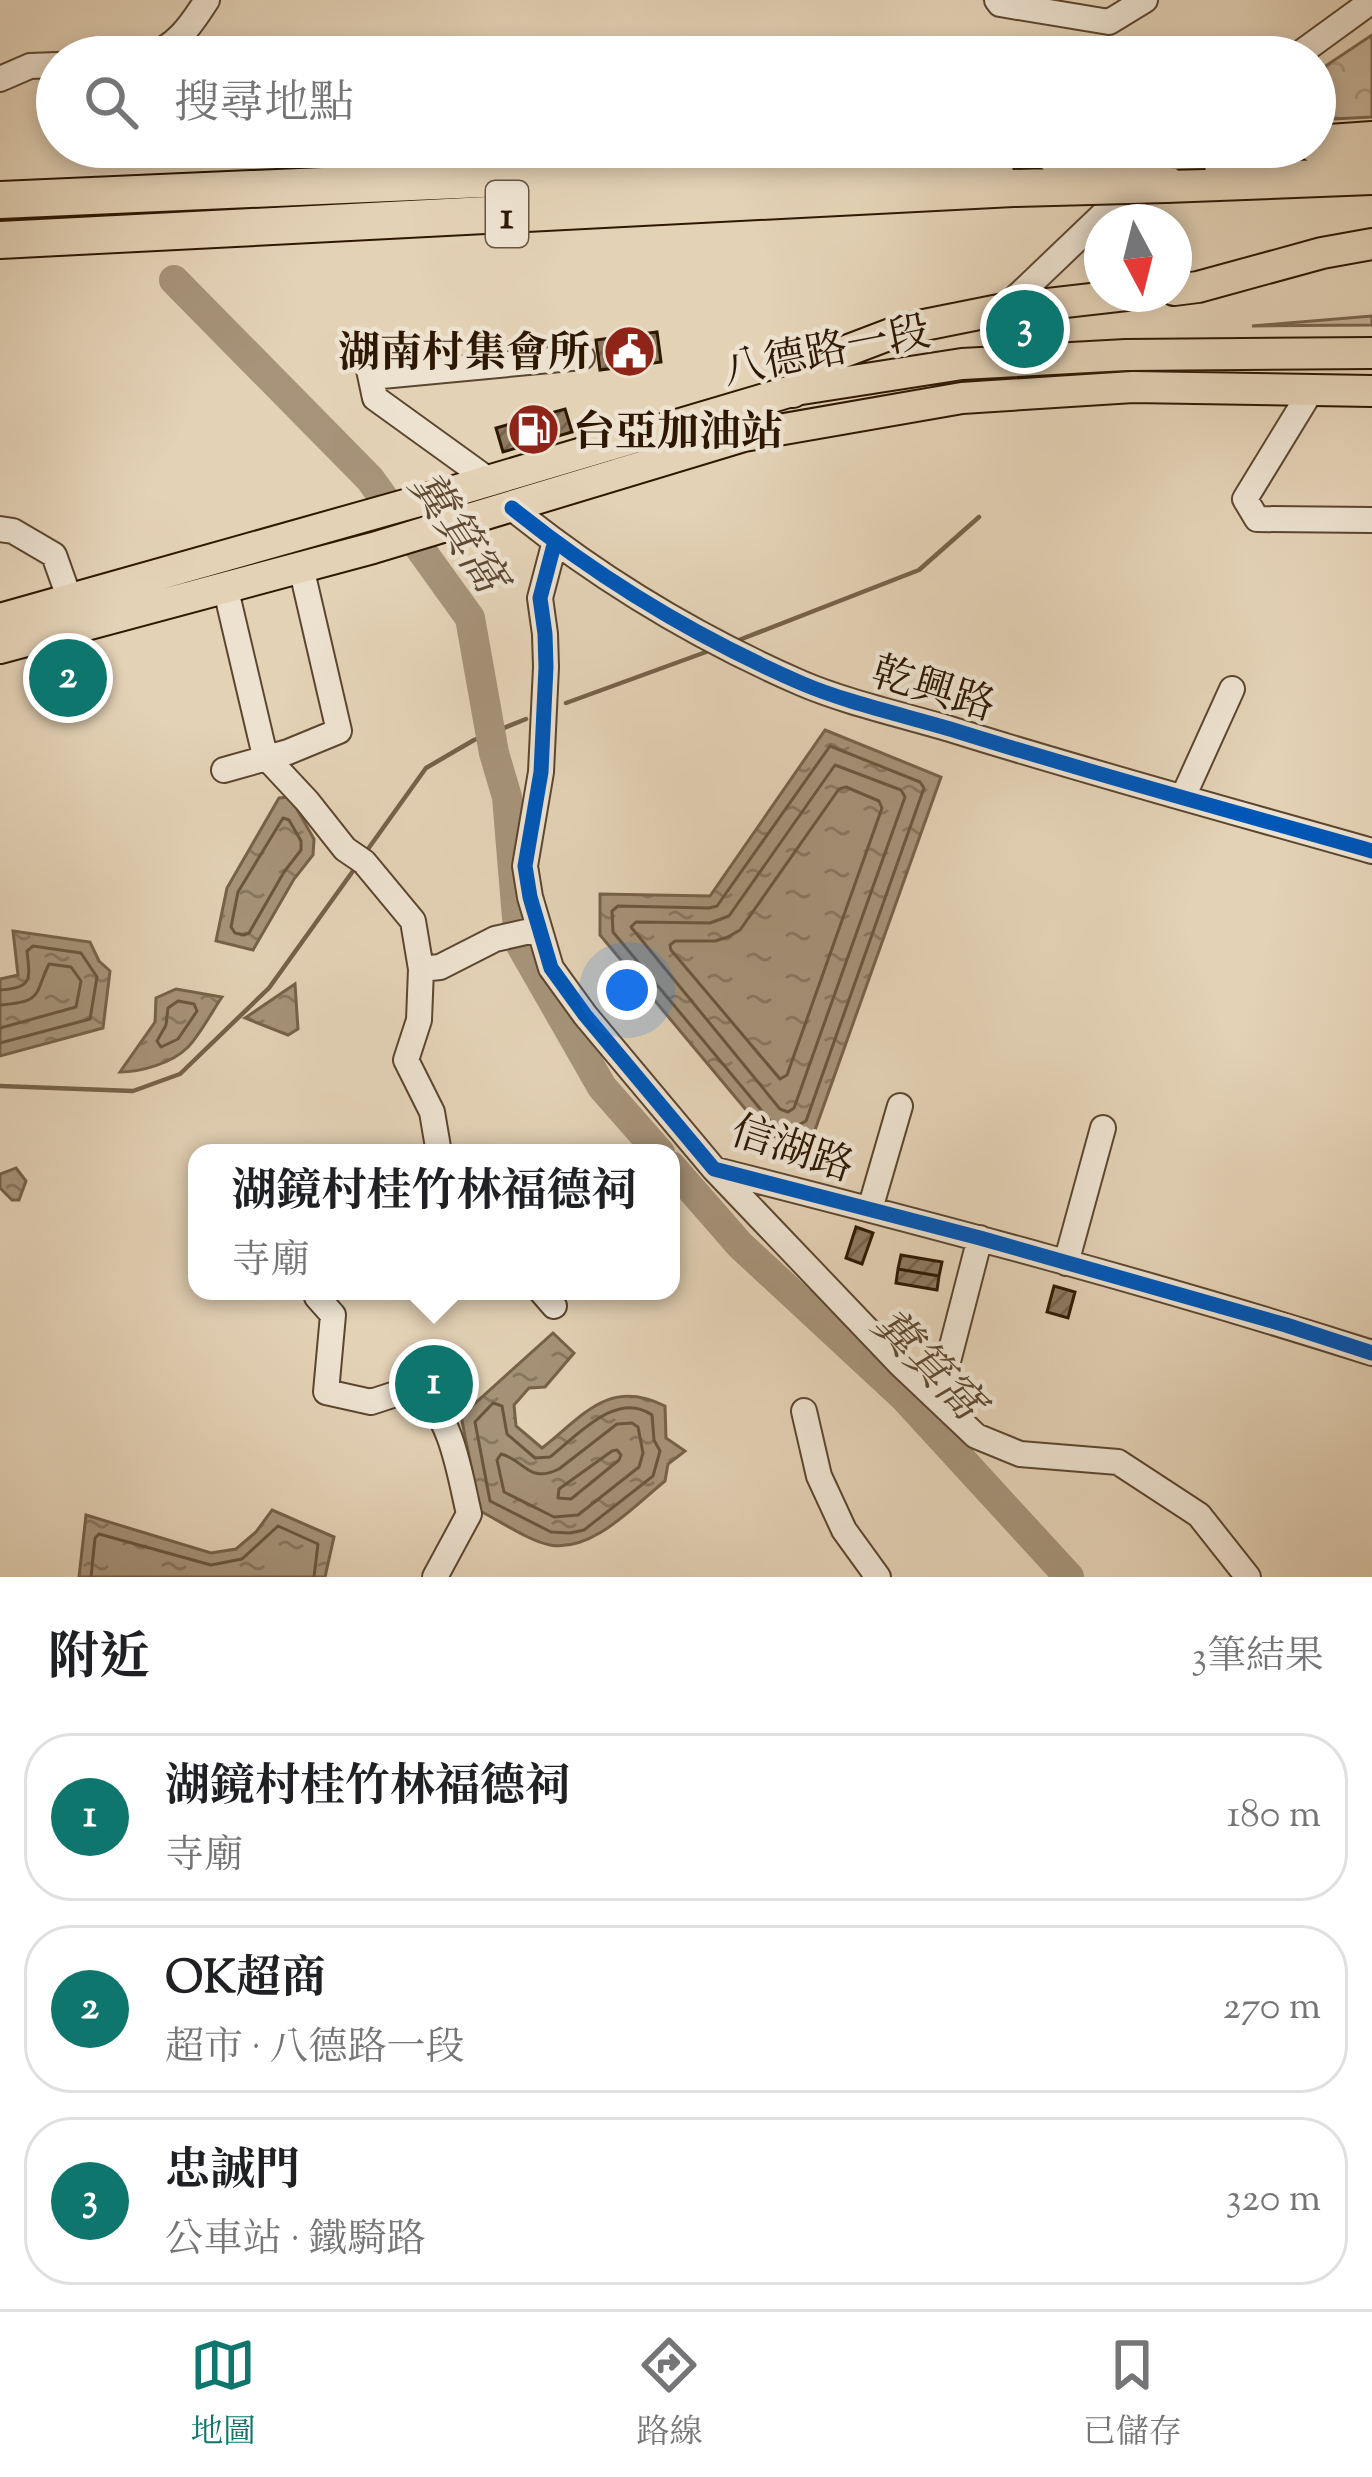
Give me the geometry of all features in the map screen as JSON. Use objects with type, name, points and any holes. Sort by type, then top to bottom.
[{"type":"highway","points":[[1336,143],[1372,140]]},
{"type":"highway","name":"1","points":[[0,200],[733,168]]},
{"type":"highway","name":"1","points":[[0,240],[1013,188],[1372,176]]},
{"type":"main road","points":[[1192,288],[1372,244]]},
{"type":"main road","points":[[744,436],[825,359],[904,328],[1084,300]]},
{"type":"main road","name":"八德路一段","points":[[70,600],[795,390],[962,364],[1126,355],[1372,352]]},
{"type":"main road","name":"八德路一段","points":[[301,567],[744,436],[962,398],[1133,387],[1372,391]]},
{"type":"main road","points":[[0,647],[301,567]]},
{"type":"main road","points":[[0,619],[70,600]]},
{"type":"street","points":[[997,0],[1108,22],[1145,0]]},
{"type":"street","points":[[1324,36],[1372,1]]},
{"type":"street","points":[[180,36],[201,2]]},
{"type":"street","points":[[0,79],[36,66]]},
{"type":"street","points":[[1004,309],[1168,168]]},
{"type":"street","points":[[365,351],[375,398],[490,481]]},
{"type":"street","points":[[371,377],[582,357]]},
{"type":"street","points":[[1311,391],[1245,499],[1257,519],[1372,520]]},
{"type":"street","name":"乾興路","points":[[512,508],[640,598],[727,649],[807,686],[1372,851]]},
{"type":"street","points":[[0,529],[13,530],[54,555],[70,600]]},
{"type":"street","name":"信湖路","points":[[555,542],[540,598],[545,634],[542,751],[525,866],[532,931],[585,1016],[714,1169],[980,1238],[1372,1353]]},
{"type":"street","points":[[224,770],[339,731],[301,567]]},
{"type":"street","points":[[225,586],[266,757],[413,921],[421,969],[418,1020],[406,1060],[431,1112],[437,1144]]},
{"type":"street","points":[[1183,797],[1232,689]]},
{"type":"street","points":[[421,969],[440,967],[495,938],[532,931]]},
{"type":"street","points":[[870,1209],[900,1106]]},
{"type":"street","points":[[1066,1263],[1102,1128]]},
{"type":"street","points":[[714,1169],[900,1364],[976,1436],[1020,1454],[1118,1462],[1199,1516],[1248,1577]]},
{"type":"street","points":[[938,1400],[980,1238]]},
{"type":"street","points":[[319,1300],[333,1315],[326,1392],[371,1402],[417,1387],[445,1425],[470,1514],[435,1577]]},
{"type":"street","points":[[804,1411],[819,1476],[844,1531],[878,1577]]},
{"type":"green space","points":[[1372,35],[1372,117],[1336,119],[1336,59]]},
{"type":"green space","points":[[1372,316],[1372,325],[1252,326]]},
{"type":"water","points":[[825,730],[941,777],[815,1130],[798,1142],[767,1135],[600,935],[600,894],[710,896]]},
{"type":"water","points":[[290,797],[314,839],[313,855],[253,950],[216,941],[227,888],[279,798]]},
{"type":"water","points":[[13,931],[90,942],[110,971],[103,1028],[0,1056],[0,979],[18,975]]},
{"type":"water","points":[[295,984],[298,1029],[288,1035],[245,1018]]},
{"type":"water","points":[[176,989],[222,997],[181,1053],[156,1066],[120,1072],[155,1022],[156,998]]},
{"type":"water","points":[[16,1168],[26,1181],[19,1200],[12,1200],[0,1188],[0,1174]]},
{"type":"water","points":[[553,1333],[574,1353],[545,1387],[529,1388],[514,1405],[516,1426],[542,1448],[598,1404],[628,1396],[645,1398],[665,1406],[666,1438],[685,1451],[668,1464],[665,1481],[627,1514],[597,1535],[566,1546],[533,1539],[480,1511],[461,1416]]},
{"type":"water","points":[[272,1510],[334,1537],[325,1577],[79,1577],[86,1515],[211,1553],[236,1549]]},
{"type":"building","name":"湖南村集會所","points":[[657,332],[661,362],[600,370],[596,340]]},
{"type":"building","name":"台亞加油站","points":[[565,409],[572,432],[503,452],[496,428]]},
{"type":"building","points":[[856,1227],[873,1233],[862,1264],[846,1258]]},
{"type":"building","points":[[901,1255],[942,1262],[939,1276],[898,1269]]},
{"type":"building","points":[[898,1269],[939,1276],[937,1290],[896,1283]]},
{"type":"building","points":[[1054,1286],[1075,1292],[1068,1318],[1047,1312]]},
{"type":"waterway","name":"糞箕窩","points":[[174,280],[370,479],[470,618],[494,753],[507,797],[519,942],[602,1087],[652,1144]]},
{"type":"waterway","points":[[739,640],[919,570],[979,517]]},
{"type":"waterway","points":[[566,703],[706,652]]},
{"type":"waterway","points":[[368,849],[426,768],[474,740],[526,719]]},
{"type":"waterway","points":[[0,1086],[133,1091],[180,1074],[269,988],[353,871]]},
{"type":"waterway","name":"糞箕窩","points":[[680,1176],[740,1245],[905,1398],[1069,1577]]},
{"type":"cycle path","points":[[512,508],[651,605],[725,647],[818,690],[1372,851]]},
{"type":"cycle path","points":[[555,541],[540,598],[546,667],[541,772],[525,866],[530,897],[551,968],[714,1169],[980,1238],[1372,1353]]},
{"type":"place","name":"忠誠門","points":[[1025,329]]},
{"type":"place","name":"湖南村集會所","points":[[629,351]]},
{"type":"place","name":"台亞加油站","points":[[534,430]]},
{"type":"place","name":"OK超商","points":[[68,678]]},
{"type":"place","name":"湖鏡村桂竹林福德祠","points":[[434,1384]]}]
